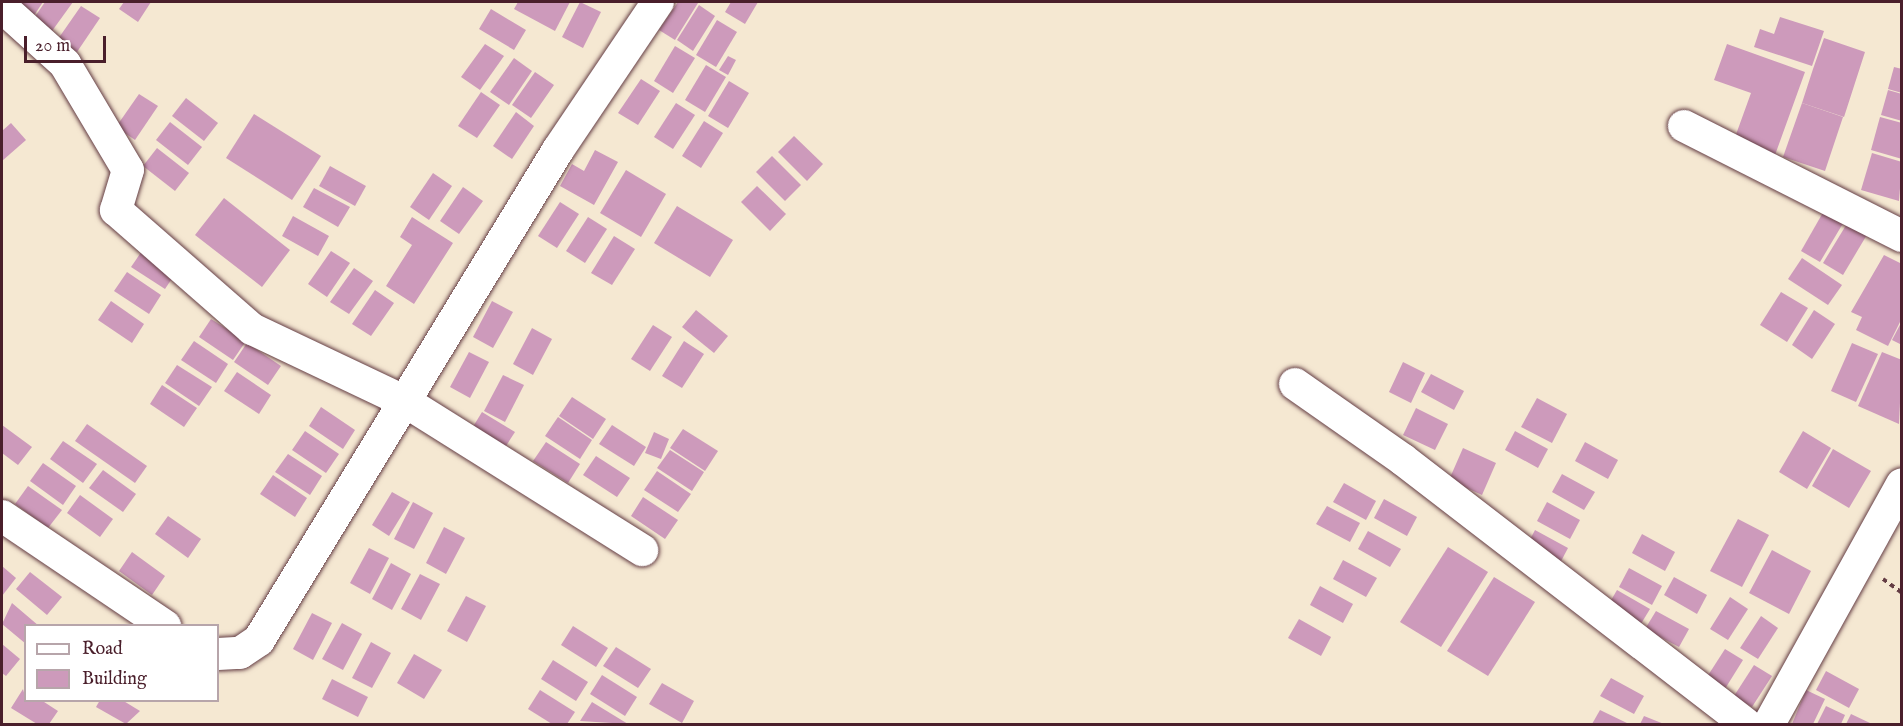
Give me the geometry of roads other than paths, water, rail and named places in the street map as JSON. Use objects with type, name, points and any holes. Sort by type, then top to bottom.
[{"type":"street","points":[[219,654],[240,653],[260,640],[558,150],[658,2]]},
{"type":"street","points":[[2,7],[65,64],[128,170],[116,210],[252,329],[406,402],[642,550]]},
{"type":"street","points":[[1684,126],[1902,236]]},
{"type":"street","points":[[1295,384],[1402,459],[1746,724]]},
{"type":"street","points":[[1769,724],[1902,484]]},
{"type":"street","points":[[2,516],[162,624]]}]
